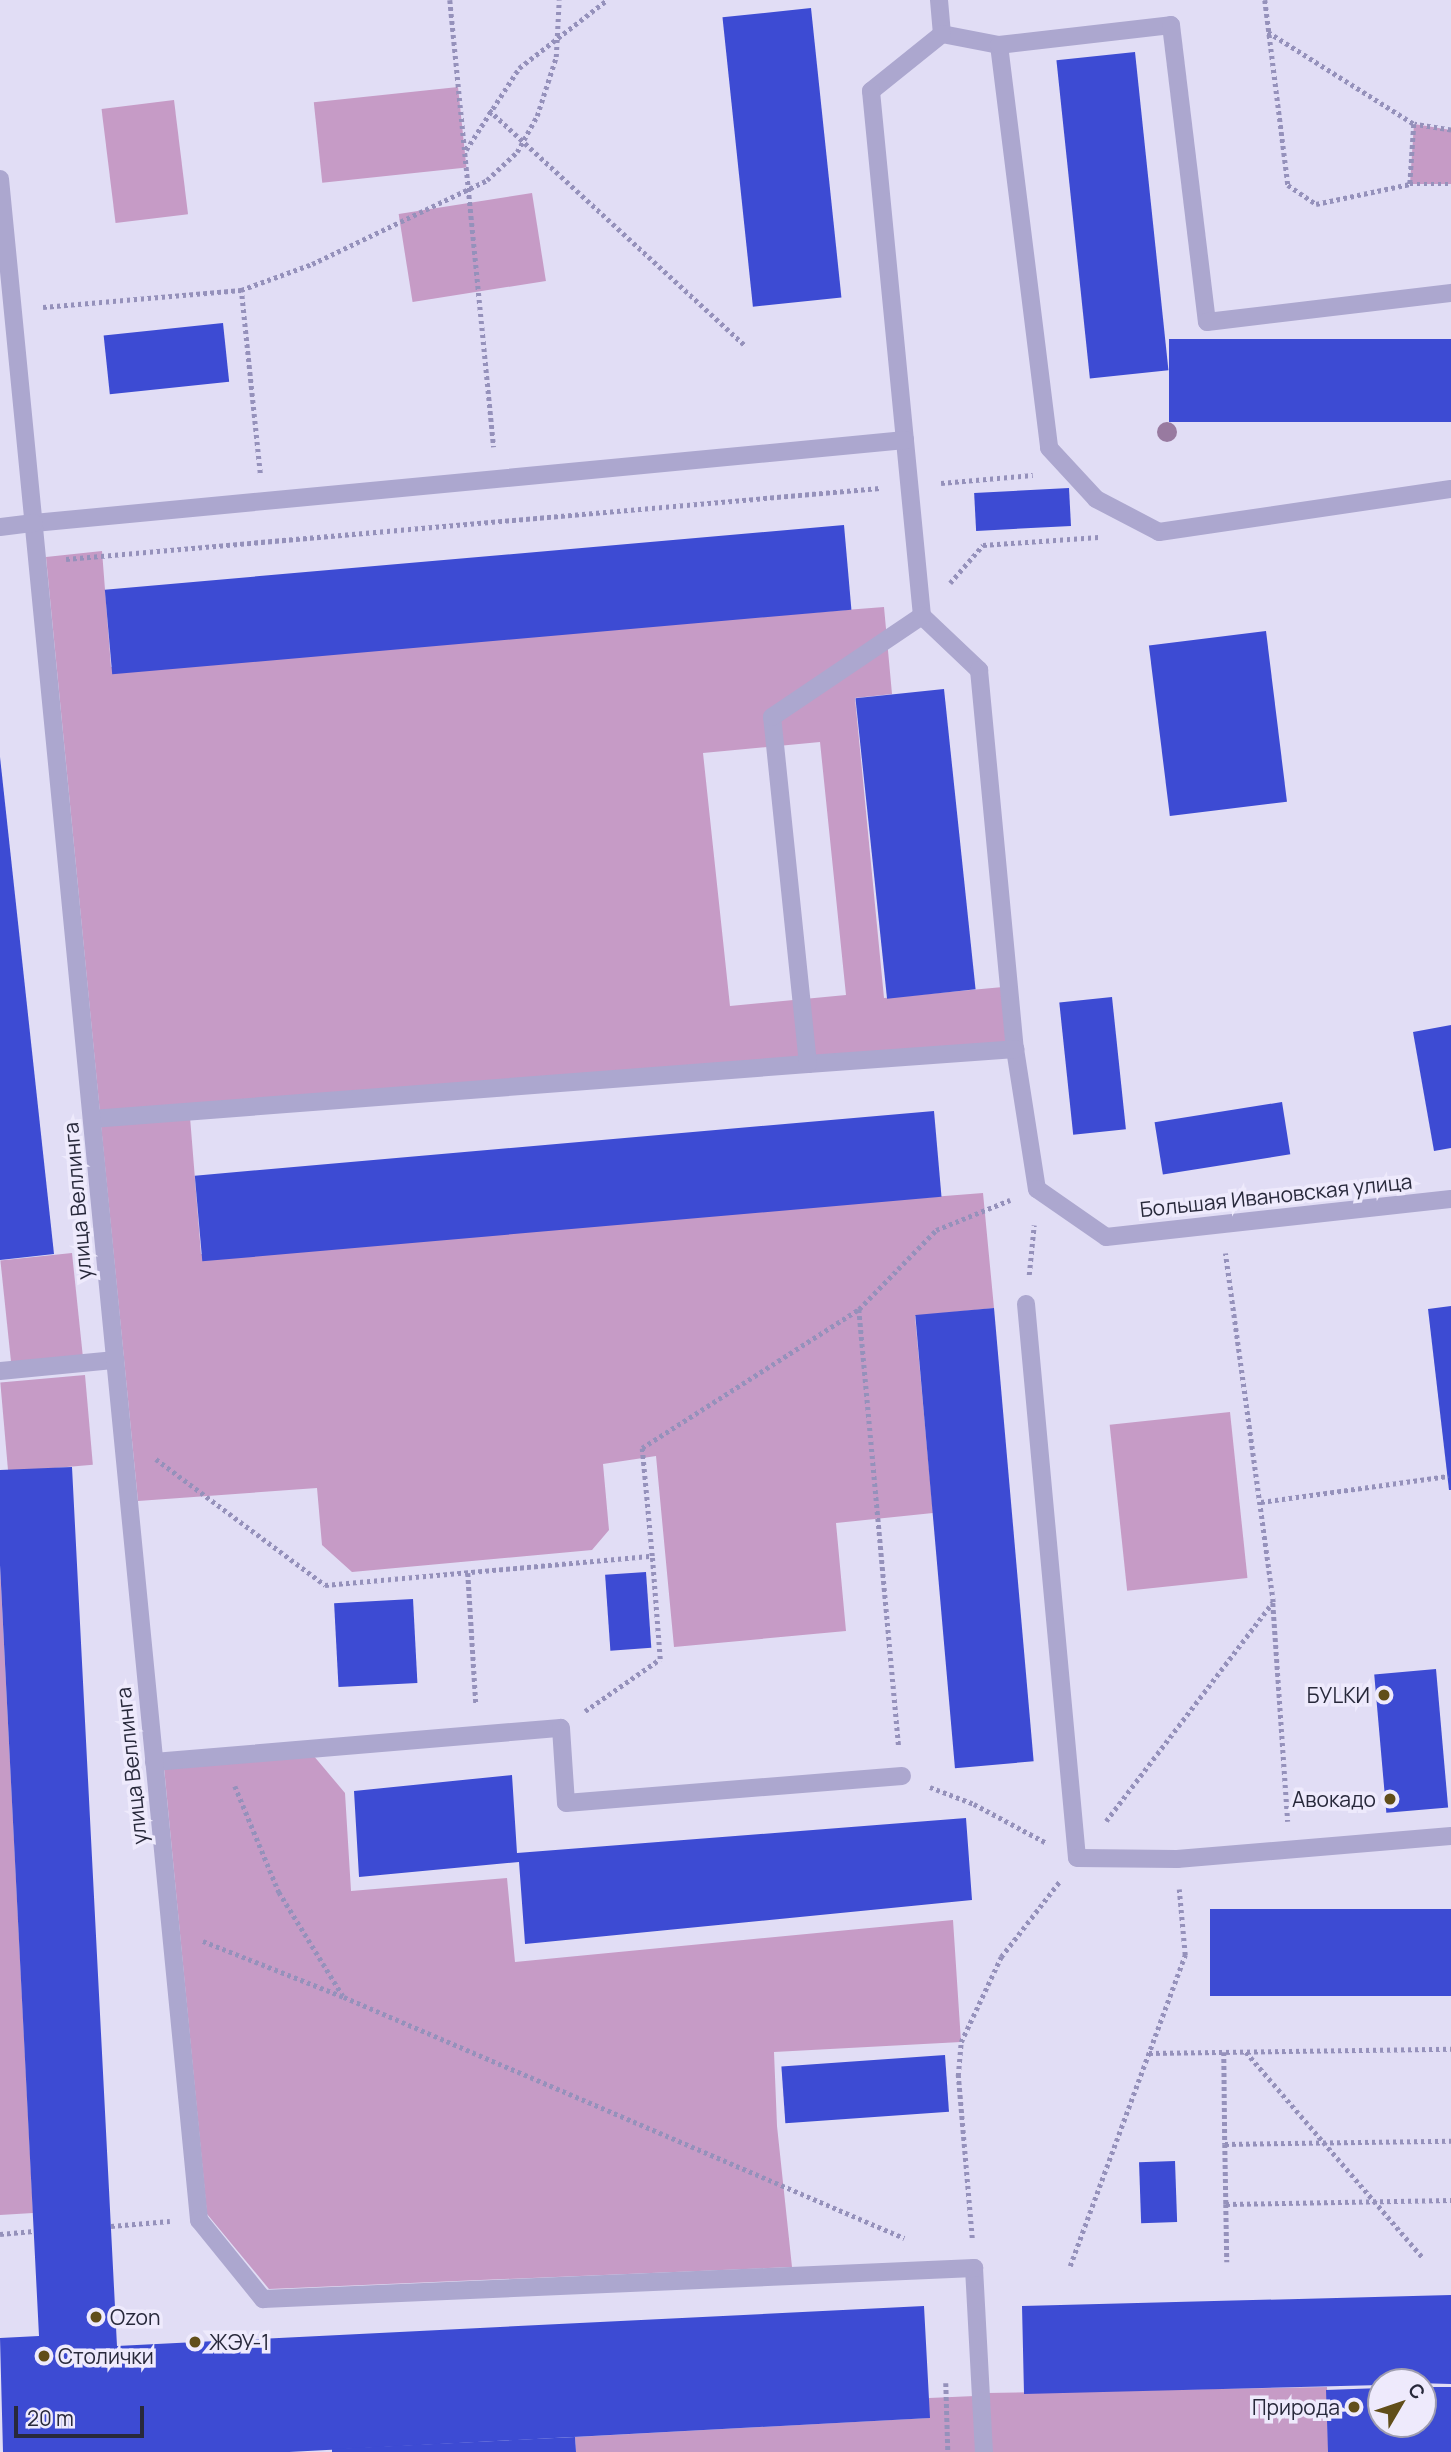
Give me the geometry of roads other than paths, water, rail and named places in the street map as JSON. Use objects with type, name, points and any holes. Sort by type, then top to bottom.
[{"type":"street","points":[[939,0],[942,34]]},
{"type":"street","points":[[92,1119],[1015,1049],[979,670],[922,616],[871,91],[942,34],[999,45],[1171,25],[1207,322],[1451,293]]},
{"type":"street","points":[[999,45],[1049,448],[1096,499],[1159,532],[1451,489]]},
{"type":"street","name":"улица Веллинга","points":[[0,179],[199,2220],[263,2299],[974,2268],[984,2452]]},
{"type":"street","points":[[0,527],[905,440]]},
{"type":"street","points":[[808,1064],[772,718],[922,616]]},
{"type":"street","name":"Большая Ивановская улица","points":[[1015,1049],[1037,1189],[1106,1237],[1451,1199]]},
{"type":"street","points":[[1026,1304],[1077,1858],[1177,1859],[1451,1836]]},
{"type":"street","points":[[0,1371],[115,1360]]},
{"type":"street","points":[[154,1762],[561,1728],[566,1803],[902,1776]]},
{"type":"place","name":"БУLКИ","points":[[1384,1695]]},
{"type":"place","name":"Авокадо","points":[[1390,1799]]},
{"type":"place","name":"Ozon","points":[[96,2317]]},
{"type":"place","name":"ЖЭУ-1","points":[[195,2342]]},
{"type":"place","name":"Столички","points":[[44,2356]]},
{"type":"place","name":"Природа","points":[[1354,2407]]}]
